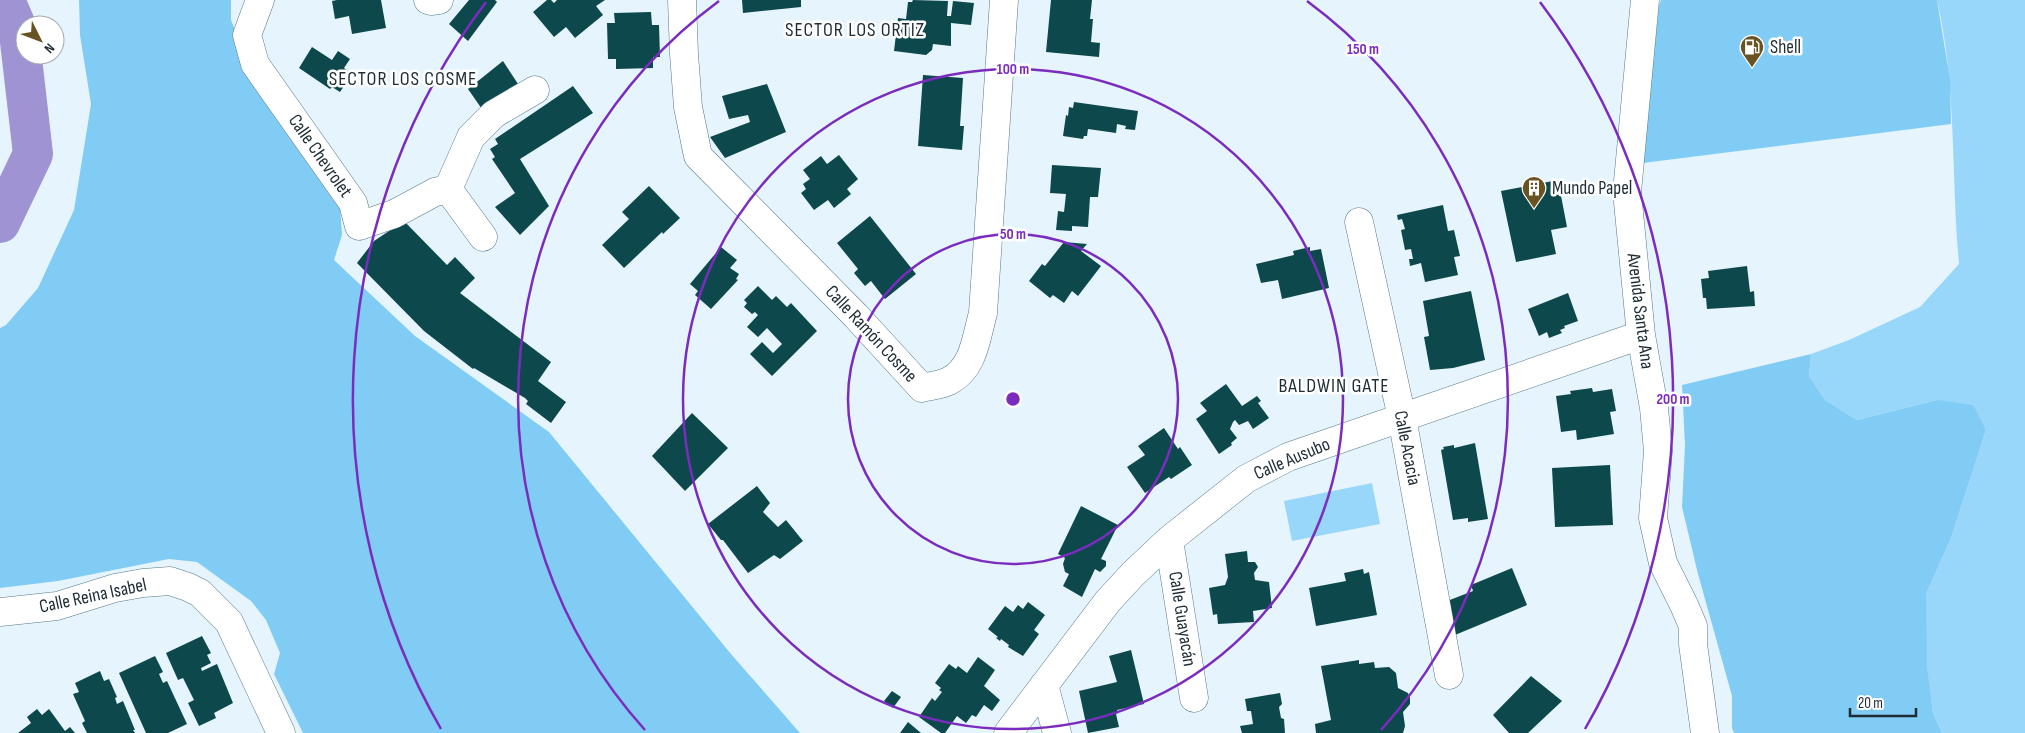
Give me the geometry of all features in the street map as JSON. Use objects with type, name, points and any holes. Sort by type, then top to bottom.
[{"type":"street","name":"Calle Chevrolet","points":[[260,0],[247,35],[254,64],[353,203],[359,226],[394,214],[435,192],[448,188]]},
{"type":"street","points":[[428,0],[431,2],[439,0]]},
{"type":"street","name":"Calle Ramón Cosme","points":[[682,0],[688,107],[698,156],[856,316],[922,388],[947,382],[961,374],[970,360],[983,313],[1004,0]]},
{"type":"street","name":"Avenida Santa Ana","points":[[1645,0],[1627,192],[1641,335],[1654,408],[1658,451],[1653,518],[1663,564],[1693,626],[1693,644],[1705,733]]},
{"type":"street","points":[[483,238],[448,188],[471,137],[494,114],[535,90]]},
{"type":"street","name":"Calle Acacia","points":[[1359,222],[1402,418],[1449,676]]},
{"type":"street","name":"Calle Ausubo","points":[[1008,733],[1108,601],[1169,540],[1246,480],[1288,457],[1641,335]]},
{"type":"street","name":"Calle Guayacán","points":[[1169,540],[1194,698]]},
{"type":"street","name":"Calle Reina Isabel","points":[[0,612],[57,606],[115,588],[143,583],[170,581],[188,587],[200,593],[229,622],[271,730]]},
{"type":"street","points":[[1044,685],[1057,733]]},
{"type":"shaded area","points":[[79,0],[231,0],[231,20],[243,50],[340,207],[342,235],[334,260],[415,336],[549,432],[731,654],[800,733],[303,733],[274,674],[280,653],[266,620],[251,601],[197,562],[169,559],[58,581],[0,588],[0,328],[6,325],[38,288],[74,210],[91,104],[80,35]]},
{"type":"shaded area","points":[[1661,0],[1937,0],[1950,80],[1951,124],[1643,163]]},
{"type":"shaded area","points":[[1937,0],[2025,0],[2025,733],[1942,733],[1933,713],[1926,668],[1926,594],[1951,538],[1986,430],[1937,400],[1857,420],[1825,400],[1809,376],[1811,354],[1849,340],[1920,307],[1959,264],[1951,98],[1948,65]]},
{"type":"shaded area","points":[[1811,354],[1809,376],[1825,400],[1857,420],[1937,400],[1973,405],[1986,430],[1951,538],[1926,594],[1927,668],[1933,713],[1942,733],[1734,733],[1732,728],[1732,696],[1698,574],[1682,507],[1685,445],[1682,385]]},
{"type":"shaded area","points":[[1372,483],[1380,524],[1292,541],[1284,501]]},
{"type":"building","points":[[381,0],[386,28],[352,34],[349,16],[335,19],[332,1]]},
{"type":"building","points":[[469,0],[495,0],[497,2],[468,41],[449,24]]},
{"type":"building","points":[[547,0],[551,0],[554,3],[557,0],[605,0],[596,6],[603,15],[575,38],[566,27],[554,37],[533,12]]},
{"type":"building","points":[[742,0],[801,0],[801,7],[743,13]]},
{"type":"building","points":[[913,0],[948,1],[947,16],[951,16],[953,1],[974,3],[971,25],[951,23],[951,46],[933,44],[932,50],[926,55],[894,51],[898,18],[906,19],[908,2]]},
{"type":"building","points":[[1051,0],[1092,0],[1090,19],[1093,19],[1091,42],[1100,43],[1099,57],[1046,52]]},
{"type":"building","points":[[651,12],[652,25],[659,25],[660,57],[653,57],[653,68],[616,69],[616,59],[608,59],[607,23],[615,23],[614,13]]},
{"type":"building","points":[[312,47],[332,60],[338,51],[350,59],[344,68],[352,74],[340,92],[332,87],[330,89],[299,68]]},
{"type":"building","points":[[503,61],[520,87],[484,112],[468,89]]},
{"type":"building","points":[[923,75],[963,78],[960,126],[964,126],[962,150],[918,146]]},
{"type":"building","points":[[767,84],[786,132],[725,158],[710,137],[750,122],[748,115],[729,119],[722,96]]},
{"type":"building","points":[[573,86],[593,113],[520,159],[549,206],[520,235],[495,207],[515,193],[492,159],[495,157],[490,149],[498,144],[495,139]]},
{"type":"building","points":[[1074,102],[1138,111],[1135,130],[1125,129],[1126,126],[1117,124],[1116,133],[1088,129],[1087,136],[1084,136],[1083,139],[1063,136],[1066,115],[1068,116],[1069,107],[1073,108]]},
{"type":"building","points":[[839,155],[858,179],[847,189],[851,194],[834,208],[828,200],[814,210],[801,193],[806,189],[803,184],[810,179],[803,170],[821,156],[827,164]]},
{"type":"building","points":[[1052,165],[1101,168],[1098,197],[1090,197],[1088,227],[1072,226],[1072,231],[1056,230],[1058,211],[1064,212],[1066,194],[1050,193]]},
{"type":"building","name":"Mundo Papel","points":[[1558,180],[1567,227],[1551,230],[1556,254],[1516,262],[1501,191]]},
{"type":"building","points":[[649,186],[680,218],[663,234],[662,232],[624,268],[602,245],[629,219],[622,212]]},
{"type":"building","points":[[1443,205],[1448,231],[1454,230],[1460,256],[1454,257],[1458,275],[1425,282],[1421,263],[1410,266],[1409,259],[1413,259],[1411,249],[1405,250],[1401,230],[1405,229],[1402,219],[1398,220],[1397,215]]},
{"type":"building","points":[[870,216],[916,274],[885,299],[871,281],[865,286],[854,273],[858,269],[837,243]]},
{"type":"building","points":[[404,221],[447,265],[455,257],[475,278],[460,293],[551,362],[538,381],[566,402],[551,423],[526,404],[528,401],[525,398],[473,369],[424,331],[357,263],[374,241]]},
{"type":"building","points":[[1064,242],[1087,244],[1081,251],[1101,266],[1078,296],[1072,291],[1064,303],[1053,295],[1050,298],[1029,281],[1042,264],[1045,266]]},
{"type":"building","points":[[721,247],[737,260],[730,268],[739,274],[736,279],[738,280],[711,309],[695,295],[698,291],[690,284]]},
{"type":"building","points":[[1310,247],[1310,251],[1321,249],[1329,288],[1282,299],[1278,280],[1261,283],[1256,264],[1294,255],[1293,251]]},
{"type":"building","points":[[1747,266],[1750,292],[1754,291],[1755,306],[1707,309],[1706,298],[1703,298],[1701,279],[1709,278],[1708,271]]},
{"type":"building","points":[[758,286],[772,300],[776,296],[787,307],[791,303],[817,331],[772,376],[750,354],[762,342],[773,353],[782,344],[767,328],[758,337],[747,327],[758,315],[755,312],[752,314],[744,307],[747,303],[744,300]]},
{"type":"building","points":[[1471,291],[1485,360],[1453,368],[1430,370],[1424,337],[1429,336],[1423,301]]},
{"type":"building","points":[[1568,293],[1578,321],[1564,326],[1565,328],[1560,330],[1562,333],[1549,338],[1547,332],[1539,336],[1528,309]]},
{"type":"building","points":[[1226,384],[1242,406],[1257,396],[1261,401],[1258,403],[1269,418],[1253,429],[1248,421],[1239,425],[1235,420],[1230,429],[1237,438],[1231,443],[1232,445],[1219,454],[1196,419],[1207,411],[1200,403]]},
{"type":"building","points":[[1592,388],[1593,392],[1612,389],[1616,411],[1610,412],[1614,434],[1577,440],[1576,430],[1561,432],[1556,396],[1571,394],[1570,391]]},
{"type":"building","points":[[692,413],[728,448],[685,491],[652,456]]},
{"type":"building","points":[[1164,428],[1178,449],[1180,447],[1192,465],[1145,493],[1127,467],[1145,455],[1138,446]]},
{"type":"building","points":[[1475,443],[1488,519],[1468,522],[1468,518],[1453,520],[1441,450],[1444,449],[1443,447],[1454,445],[1454,448]]},
{"type":"building","points":[[1610,465],[1613,525],[1555,527],[1552,468]]},
{"type":"building","points":[[757,486],[770,503],[763,512],[778,527],[786,520],[803,541],[780,559],[774,555],[748,573],[723,540],[708,524]]},
{"type":"building","points":[[1081,506],[1118,525],[1101,559],[1106,561],[1106,566],[1100,572],[1095,569],[1082,597],[1063,586],[1069,574],[1065,572],[1063,564],[1065,558],[1058,554]]},
{"type":"building","points":[[1247,551],[1248,562],[1255,562],[1258,567],[1254,573],[1255,580],[1269,582],[1272,608],[1253,611],[1254,622],[1218,624],[1217,614],[1213,615],[1209,588],[1225,585],[1228,577],[1225,554]]},
{"type":"building","points":[[1512,568],[1527,605],[1455,635],[1442,603],[1473,591],[1471,585]]},
{"type":"building","points":[[1363,569],[1364,574],[1369,572],[1377,615],[1316,626],[1309,588],[1346,581],[1344,573]]},
{"type":"building","points":[[1028,602],[1045,615],[1034,630],[1039,634],[1023,656],[1008,647],[1009,645],[1001,639],[1000,641],[996,638],[998,637],[988,629],[1005,606],[1013,612],[1018,605],[1023,609]]},
{"type":"building","points":[[202,636],[211,653],[207,655],[211,663],[201,668],[202,671],[217,664],[233,703],[214,713],[216,718],[199,726],[188,703],[194,700],[183,678],[178,680],[166,653]]},
{"type":"building","points":[[1131,650],[1144,704],[1117,710],[1119,727],[1088,733],[1079,691],[1117,682],[1109,656]]},
{"type":"building","points":[[155,656],[163,672],[159,674],[163,683],[167,681],[187,724],[168,733],[146,733],[119,673]]},
{"type":"building","points":[[978,657],[995,670],[984,686],[1000,700],[992,711],[984,705],[976,717],[972,715],[966,723],[957,716],[945,733],[941,733],[919,717],[932,698],[935,701],[942,692],[939,690],[941,688],[935,683],[949,664],[956,669],[958,666],[967,673]]},
{"type":"building","points":[[1359,660],[1359,664],[1374,662],[1375,668],[1389,667],[1396,673],[1398,688],[1408,693],[1410,698],[1410,704],[1403,712],[1405,726],[1403,733],[1316,733],[1315,724],[1331,720],[1321,666]]},
{"type":"building","points":[[100,671],[104,681],[109,679],[117,697],[115,698],[117,704],[123,701],[135,733],[87,733],[82,723],[85,721],[73,694],[79,692],[75,683]]},
{"type":"building","points":[[1531,676],[1562,701],[1528,733],[1509,733],[1493,715]]},
{"type":"building","points":[[892,691],[901,697],[893,708],[884,701]]},
{"type":"building","points":[[1280,693],[1282,704],[1279,707],[1281,718],[1284,719],[1285,733],[1242,733],[1240,726],[1253,724],[1251,711],[1247,711],[1245,699]]},
{"type":"building","points":[[37,709],[42,715],[49,709],[65,731],[70,727],[75,733],[18,733],[31,723],[27,717]]},
{"type":"building","points":[[908,722],[921,733],[900,733]]},
{"type":"waterway","points":[[0,223],[33,154],[19,33],[5,0]]},
{"type":"place","name":"Shell","points":[[1752,68]]},
{"type":"place","name":"Mundo Papel","points":[[1534,209]]},
{"type":"district","name":"SECTOR LOS ORTIZ","points":[[855,30]]},
{"type":"district","name":"SECTOR LOS COSME","points":[[403,79]]},
{"type":"district","name":"BALDWIN GATE","points":[[1334,386]]}]
